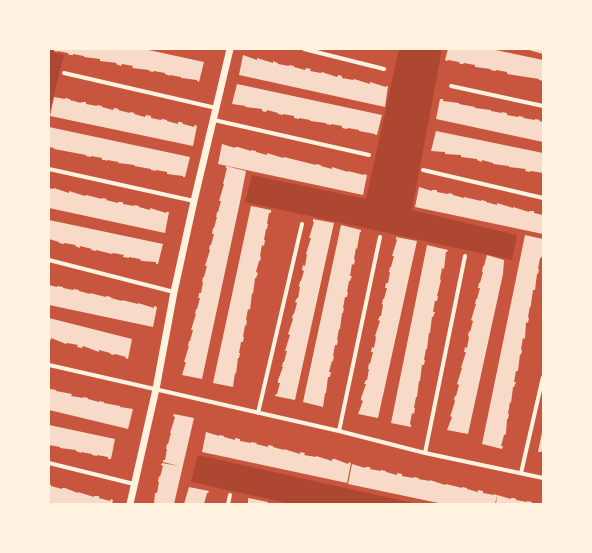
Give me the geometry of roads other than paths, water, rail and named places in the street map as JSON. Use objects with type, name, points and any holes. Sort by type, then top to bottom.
[{"type":"street","points":[[130,504],[156,389],[174,292],[194,201],[230,49]]},
{"type":"street","points":[[304,49],[384,69]]},
{"type":"street","points":[[64,73],[216,108]]},
{"type":"street","points":[[451,86],[543,106]]},
{"type":"street","points":[[214,120],[369,155]]},
{"type":"street","points":[[49,168],[194,201]]},
{"type":"street","points":[[423,170],[543,198]]},
{"type":"street","points":[[258,413],[302,224]]},
{"type":"street","points":[[339,432],[380,237]]},
{"type":"street","points":[[425,453],[465,256]]},
{"type":"street","points":[[49,260],[174,292]]},
{"type":"street","points":[[49,365],[425,453],[543,478]]},
{"type":"street","points":[[521,473],[543,377]]},
{"type":"street","points":[[49,463],[134,484]]},
{"type":"street","points":[[228,504],[230,495]]}]
